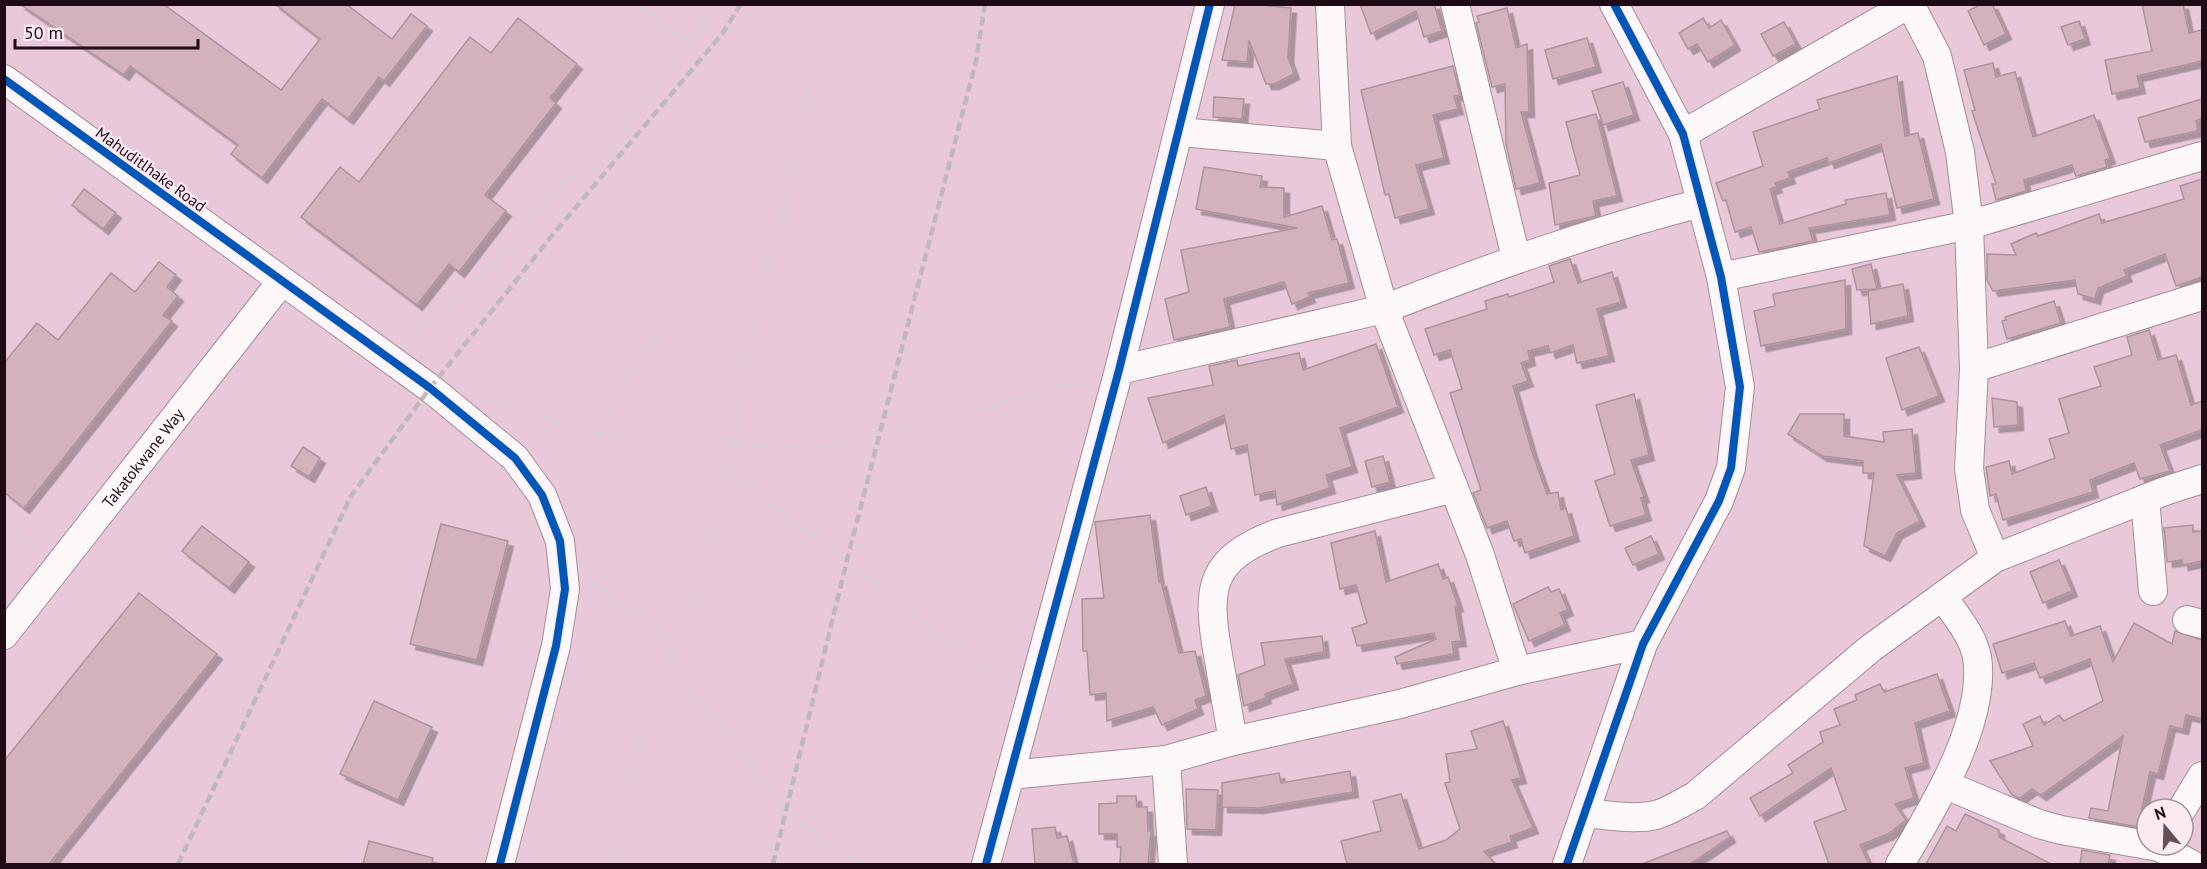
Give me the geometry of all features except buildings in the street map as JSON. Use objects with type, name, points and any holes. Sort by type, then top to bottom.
[{"type":"street","points":[[987,864],[1119,370],[1210,4]]},
{"type":"street","points":[[1330,4],[1337,146],[1384,309],[1480,555],[1517,671]]},
{"type":"street","points":[[1455,4],[1516,258]]},
{"type":"street","points":[[1567,864],[1643,644],[1719,501],[1731,468],[1740,387],[1721,277],[1683,134],[1614,4]]},
{"type":"street","points":[[1683,134],[1909,4],[1937,56],[1960,152],[1968,225],[1974,368],[1969,469],[1975,510],[1995,558]]},
{"type":"street","name":"Mahuditlhake Road","points":[[4,79],[438,394],[515,458],[542,495],[560,541],[565,590],[556,646],[500,864]]},
{"type":"street","points":[[1180,132],[1337,146]]},
{"type":"street","points":[[1721,277],[1968,225],[2202,156]]},
{"type":"street","points":[[1119,370],[1384,309],[1516,258],[1618,224],[1701,203]]},
{"type":"street","name":"Takatokwane Way","points":[[4,634],[282,281]]},
{"type":"street","points":[[1974,368],[2202,296]]},
{"type":"street","points":[[1585,813],[1656,814],[1695,796],[1871,648],[1995,558],[2202,478]]},
{"type":"street","points":[[1233,741],[1211,614],[1212,591],[1226,564],[1252,543],[1278,533],[1454,488]]},
{"type":"street","points":[[2145,499],[2153,591]]},
{"type":"street","points":[[1900,864],[1946,785],[1973,709],[1977,684],[1977,656],[1972,641],[1943,597]]},
{"type":"street","points":[[1010,775],[1166,760],[1233,741],[1400,704],[1517,671],[1620,647],[1643,644]]},
{"type":"street","points":[[1166,760],[1173,864]]},
{"type":"street","points":[[2189,797],[2202,776]]},
{"type":"street","points":[[1946,785],[2061,830],[2135,847]]},
{"type":"street","points":[[2171,857],[2191,864]]},
{"type":"path","points":[[634,4],[691,44]]},
{"type":"path","points":[[697,4],[706,26]]},
{"type":"path","points":[[414,352],[405,344],[428,328],[480,278],[520,236],[566,180],[592,172],[723,4]]},
{"type":"path","points":[[615,864],[644,718],[649,703],[675,656],[691,614],[711,538],[717,499],[736,442],[741,361],[752,333],[771,250],[784,219],[788,179],[809,102],[810,78]]},
{"type":"path","points":[[598,434],[630,376],[658,337],[683,324]]},
{"type":"path","points":[[476,395],[598,434],[638,441],[718,438],[736,442],[809,448],[854,441],[880,430],[933,423],[1061,385],[1094,383]]},
{"type":"path","points":[[728,471],[979,664],[1009,707]]},
{"type":"path","points":[[4,522],[59,565]]},
{"type":"path","points":[[563,568],[601,588],[662,634],[693,692],[733,736],[786,813],[864,864]]},
{"type":"railway","points":[[178,864],[351,496],[430,388],[555,232],[722,34],[741,4]]},
{"type":"railway","points":[[773,864],[847,560],[976,61],[985,4]]},
{"type":"cycle path","points":[[986,864],[1119,370],[1210,4]]},
{"type":"cycle path","points":[[1567,864],[1643,644],[1719,501],[1731,468],[1740,387],[1721,277],[1683,134],[1614,4]]},
{"type":"cycle path","points":[[4,79],[430,388],[515,458],[542,495],[560,541],[565,589],[556,646],[500,864]]}]
